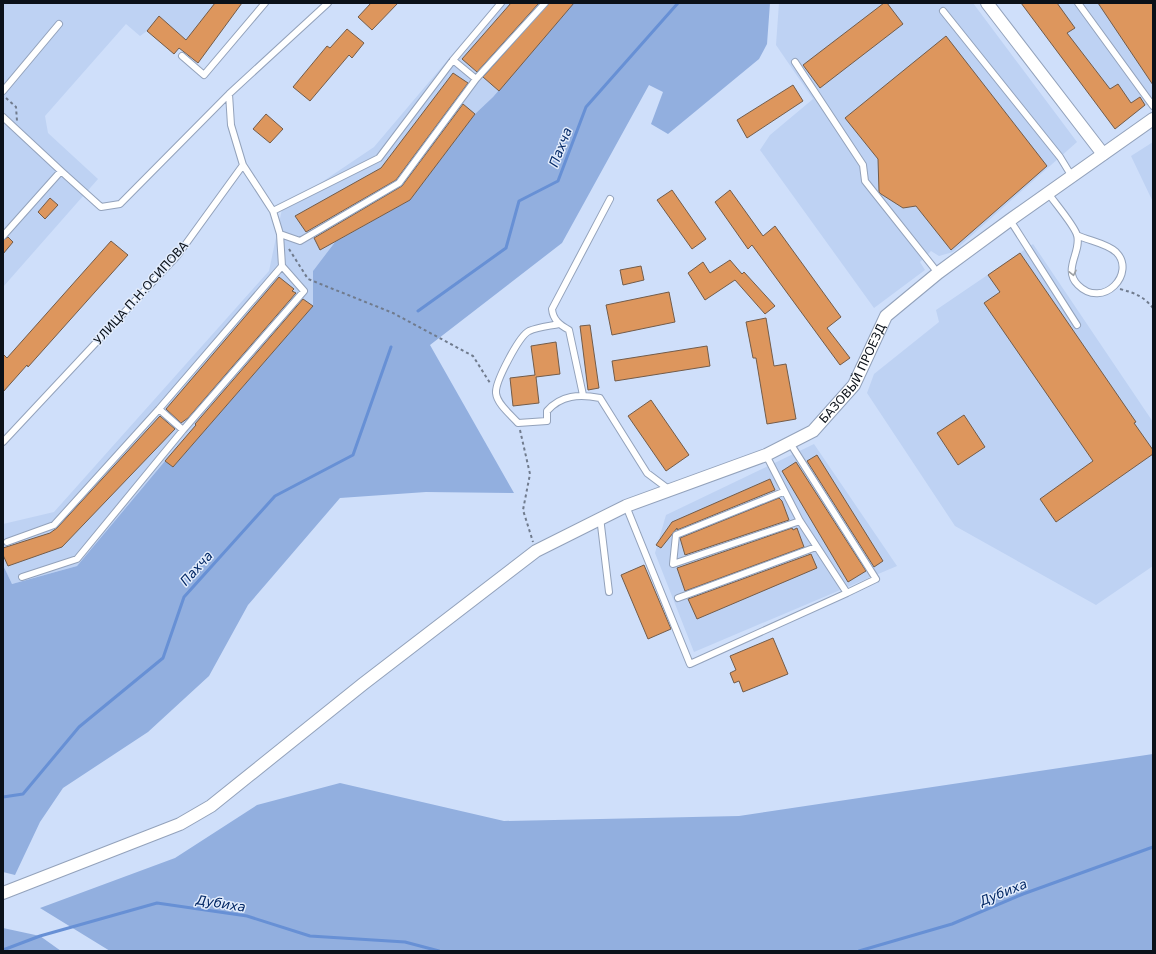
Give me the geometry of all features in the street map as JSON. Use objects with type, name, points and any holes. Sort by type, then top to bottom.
[{"type":"street","points":[[987,3],[1103,154]]},
{"type":"street","name":"БАЗОВЫЙ ПРОЕЗД","points":[[3,893],[180,824],[211,806],[370,679],[536,551],[626,506],[671,491],[766,455],[813,431],[854,385],[886,316],[938,273],[1071,175],[1153,120]]},
{"type":"lane","points":[[182,56],[204,75],[265,3]]},
{"type":"lane","points":[[3,117],[101,207],[120,204],[229,94],[328,3]]},
{"type":"lane","points":[[273,211],[379,158],[453,60],[501,3]]},
{"type":"lane","points":[[280,234],[300,241],[399,182],[476,79],[545,3]]},
{"type":"lane","points":[[1078,3],[1153,106]]},
{"type":"lane","points":[[943,11],[1060,157],[1071,175]]},
{"type":"lane","points":[[3,90],[59,24]]},
{"type":"lane","points":[[453,60],[476,79]]},
{"type":"lane","points":[[795,62],[863,165],[865,181],[938,273]]},
{"type":"lane","points":[[22,577],[77,559],[183,430],[304,291],[282,266],[280,234],[273,211],[243,165],[231,125],[229,94]]},
{"type":"lane","name":"УЛИЦА П.Н.ОСИПОВА","points":[[3,442],[178,256],[243,165]]},
{"type":"lane","points":[[3,236],[61,171]]},
{"type":"lane","points":[[1048,192],[1077,235],[1078,245],[1072,260],[1071,271],[1076,284],[1089,293],[1095,294],[1101,294],[1113,288],[1120,278],[1122,268],[1121,260],[1116,252],[1105,245],[1077,235]]},
{"type":"lane","points":[[583,395],[569,330],[559,324],[552,316],[552,309],[610,199]]},
{"type":"lane","points":[[1010,220],[1078,325]]},
{"type":"lane","points":[[7,542],[54,525],[159,409],[282,266]]},
{"type":"lane","points":[[559,324],[528,332],[516,347],[499,380],[496,393],[501,404],[518,422],[547,421],[547,411],[555,402],[583,395],[600,398],[647,473],[671,491]]},
{"type":"lane","points":[[159,409],[183,430]]},
{"type":"lane","points":[[626,506],[690,664],[876,579],[790,443]]},
{"type":"lane","points":[[766,455],[783,492],[800,521],[847,593]]},
{"type":"lane","points":[[783,492],[676,535],[673,564],[800,521]]},
{"type":"lane","points":[[600,518],[609,592]]},
{"type":"lane","points":[[678,598],[816,547]]},
{"type":"path","points":[[3,95],[16,106],[18,118],[15,128]]},
{"type":"path","points":[[280,234],[308,279],[392,313],[473,356],[496,393]]},
{"type":"path","points":[[1113,288],[1137,293],[1146,299],[1153,308]]},
{"type":"path","points":[[518,422],[530,474],[523,510],[536,551]]},
{"type":"shaded area","points":[[3,3],[241,3],[198,63],[179,48],[174,54],[147,31],[140,36],[126,24],[45,116],[48,133],[98,179],[3,287]]},
{"type":"shaded area","points":[[496,3],[574,3],[493,97],[475,114],[410,200],[335,242],[313,271],[313,306],[173,467],[165,461],[77,566],[12,584],[3,565],[3,524],[54,512],[269,271],[282,209],[374,147]]},
{"type":"shaded area","points":[[574,3],[770,3],[767,44],[759,59],[668,134],[651,124],[663,92],[649,85],[562,243],[430,345],[514,493],[426,492],[340,498],[248,605],[209,676],[148,732],[63,788],[40,822],[15,875],[3,872],[3,565],[12,584],[77,566],[165,461],[173,467],[313,306],[313,271],[335,242],[410,200],[475,114],[493,97]]},
{"type":"shaded area","points":[[779,3],[973,3],[1077,142],[953,252],[939,256],[931,251],[920,262],[925,270],[874,308],[760,150],[770,135],[813,99],[776,45]]},
{"type":"shaded area","points":[[1021,3],[1153,3],[1153,100],[1115,129]]},
{"type":"shaded area","points":[[1153,142],[1153,202],[1131,156]]},
{"type":"shaded area","points":[[1033,244],[1153,422],[1153,566],[1096,605],[955,526],[867,393],[874,374],[939,322],[936,310]]},
{"type":"shaded area","points":[[814,444],[897,566],[694,652],[655,553],[666,515]]},
{"type":"shaded area","points":[[1153,754],[1153,951],[110,951],[40,908],[175,858],[257,805],[340,783],[504,821],[739,816]]},
{"type":"shaded area","points":[[3,928],[40,936],[61,951],[3,951]]},
{"type":"building","points":[[215,3],[242,3],[198,63],[179,48],[174,54],[147,31],[159,16],[186,40]]},
{"type":"building","points":[[371,3],[398,3],[372,30],[358,17]]},
{"type":"building","points":[[511,3],[539,3],[477,72],[462,59]]},
{"type":"building","points":[[549,3],[574,3],[499,91],[483,77]]},
{"type":"building","points":[[884,3],[887,3],[903,24],[820,88],[803,65]]},
{"type":"building","points":[[1021,3],[1057,3],[1075,28],[1067,33],[1110,89],[1118,84],[1131,103],[1140,97],[1145,105],[1115,129]]},
{"type":"building","points":[[1098,3],[1153,3],[1153,85]]},
{"type":"building","points":[[347,29],[364,43],[352,58],[349,55],[310,101],[293,87],[327,46],[330,48]]},
{"type":"building","points":[[946,36],[1047,166],[951,250],[916,206],[903,208],[879,192],[878,159],[845,118]]},
{"type":"building","points":[[453,73],[468,83],[396,180],[306,232],[295,216],[381,168]]},
{"type":"building","points":[[793,85],[803,101],[747,138],[737,120]]},
{"type":"building","points":[[463,104],[475,114],[410,200],[320,250],[314,238],[402,186]]},
{"type":"building","points":[[266,114],[283,129],[270,143],[253,129]]},
{"type":"building","points":[[672,190],[706,239],[692,249],[657,200]]},
{"type":"building","points":[[730,190],[763,236],[775,226],[841,317],[827,328],[850,358],[840,365],[752,245],[748,249],[715,202]]},
{"type":"building","points":[[50,198],[58,205],[45,219],[38,212]]},
{"type":"building","points":[[8,237],[13,242],[3,254],[3,240]]},
{"type":"building","points":[[111,241],[128,255],[28,367],[27,365],[3,392],[3,354],[7,358]]},
{"type":"building","points":[[1020,253],[1136,422],[1134,423],[1153,450],[1153,454],[1056,522],[1040,499],[1093,461],[984,303],[1000,292],[988,275]]},
{"type":"building","points":[[730,260],[742,274],[744,272],[775,306],[765,314],[735,280],[705,300],[688,273],[703,262],[710,273]]},
{"type":"building","points":[[641,266],[644,280],[623,285],[620,270]]},
{"type":"building","points":[[279,277],[294,289],[292,291],[296,293],[188,418],[181,423],[166,409]]},
{"type":"building","points":[[669,292],[675,322],[612,335],[606,305]]},
{"type":"building","points":[[303,299],[313,306],[173,467],[165,461],[196,425],[195,424]]},
{"type":"building","points":[[766,318],[774,366],[786,364],[796,419],[767,424],[756,358],[753,358],[746,322]]},
{"type":"building","points":[[590,325],[599,388],[588,390],[580,326]]},
{"type":"building","points":[[556,342],[560,374],[536,377],[539,403],[513,406],[510,378],[535,375],[531,346]]},
{"type":"building","points":[[707,346],[710,366],[615,381],[612,361]]},
{"type":"building","points":[[651,400],[689,455],[666,471],[628,416]]},
{"type":"building","points":[[964,415],[985,447],[958,465],[937,433]]},
{"type":"building","points":[[160,416],[175,429],[62,547],[8,566],[3,555],[3,548],[50,533],[57,528]]},
{"type":"building","points":[[817,455],[883,561],[874,567],[807,461]]},
{"type":"building","points":[[796,462],[866,571],[848,582],[782,471]]},
{"type":"building","points":[[770,479],[775,490],[677,530],[677,528],[661,548],[656,545],[672,522]]},
{"type":"building","points":[[779,498],[782,501],[789,520],[685,555],[680,538]]},
{"type":"building","points":[[792,528],[793,530],[797,528],[804,547],[685,591],[677,568]]},
{"type":"building","points":[[811,554],[817,568],[697,619],[688,599]]},
{"type":"building","points":[[644,565],[671,629],[648,639],[621,575]]},
{"type":"building","points":[[773,638],[788,674],[743,692],[739,681],[734,683],[730,673],[736,670],[730,656]]},
{"type":"waterway","name":"Пахча","points":[[418,311],[506,248],[519,201],[558,181],[586,107],[678,3]]},
{"type":"waterway","name":"Пахча","points":[[3,797],[23,794],[79,727],[163,658],[184,597],[275,496],[353,455],[391,347]]},
{"type":"waterway","name":"Дубиха","points":[[859,951],[952,924],[1023,894],[1153,847]]},
{"type":"waterway","name":"Дубиха","points":[[3,950],[40,936],[157,903],[247,916],[310,936],[405,942],[439,951]]}]
